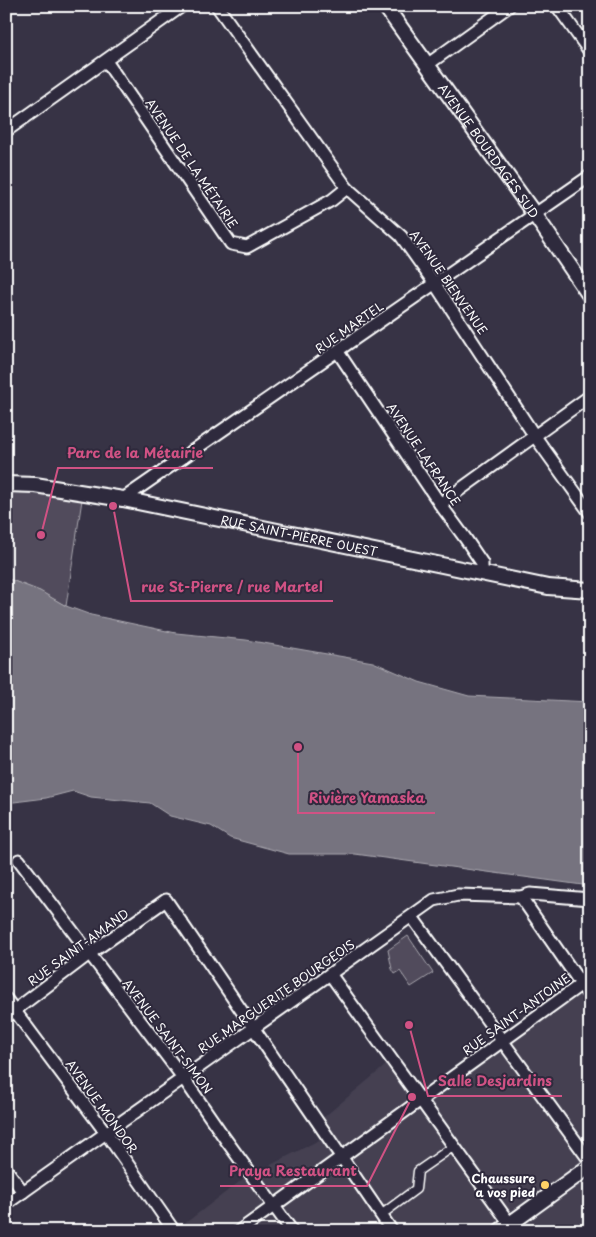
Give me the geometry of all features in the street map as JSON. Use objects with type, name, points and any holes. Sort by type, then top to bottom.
[{"type":"street","points":[[6,130],[182,6]]},
{"type":"street","name":"AVENUE BIENVENUE","points":[[218,6],[347,188],[402,236],[534,435],[590,513]]},
{"type":"street","name":"AVENUE BOURDAGES SUD","points":[[385,6],[535,215],[590,296]]},
{"type":"street","points":[[427,65],[509,6]]},
{"type":"street","points":[[557,6],[590,52]]},
{"type":"street","name":"AVENUE DE LA MÉTAIRIE","points":[[106,61],[231,244],[247,247],[332,200],[347,188]]},
{"type":"street","name":"RUE MARTEL","points":[[123,499],[590,176]]},
{"type":"street","name":"AVENUE LAFRANCE","points":[[338,352],[440,504],[466,538],[482,563],[482,574]]},
{"type":"street","points":[[440,504],[590,396]]},
{"type":"street","name":"RUE SAINT-PIERRE OUEST","points":[[6,484],[35,485],[123,499],[548,587],[590,590]]},
{"type":"street","name":"AVENUE SAINT-SIMON","points":[[19,860],[184,1079],[292,1231]]},
{"type":"street","name":"RUE MARGUERITE BOURGEOIS","points":[[6,1204],[434,900],[458,895],[521,897],[530,894],[590,899]]},
{"type":"street","points":[[521,897],[585,981],[590,997]]},
{"type":"street","name":"RUE SAINT-AMAND","points":[[11,1014],[89,954],[166,900],[254,1028]]},
{"type":"street","points":[[412,917],[590,1161]]},
{"type":"street","points":[[330,974],[454,1146],[508,1228],[590,1166]]},
{"type":"street","name":"RUE SAINT-ANTOINE","points":[[239,1231],[585,981]]},
{"type":"street","name":"AVENUE MONDOR","points":[[6,999],[11,1014],[106,1133],[174,1231]]},
{"type":"street","points":[[254,1028],[392,1231]]},
{"type":"street","points":[[381,1215],[416,1189],[418,1171],[454,1146]]},
{"type":"street","points":[[6,1169],[23,1192]]},
{"type":"shaded area","points":[[6,486],[83,493],[66,606],[39,591],[6,578]]},
{"type":"shaded area","points":[[6,578],[40,591],[66,606],[91,615],[176,633],[246,640],[373,662],[419,682],[469,696],[590,702],[590,886],[355,854],[289,854],[230,838],[211,826],[170,816],[150,803],[91,797],[73,791],[46,798],[6,803]]},
{"type":"shaded area","points":[[408,936],[433,973],[411,987],[400,971],[395,974],[388,950]]},
{"type":"shaded area","points":[[581,984],[590,997],[590,1224],[580,1231],[175,1231],[243,1179],[327,1136],[318,1122],[392,1060],[420,1099]]},
{"type":"place","name":"rue St-Pierre / rue Martel","points":[[113,506]]},
{"type":"place","name":"Parc de la Métairie","points":[[41,535]]},
{"type":"place","name":"Rivière Yamaska","points":[[298,747]]},
{"type":"place","name":"Salle Desjardins","points":[[409,1025]]},
{"type":"place","name":"Praya Restaurant","points":[[412,1097]]},
{"type":"place","name":"Chaussure a vos pied","points":[[545,1185]]}]
